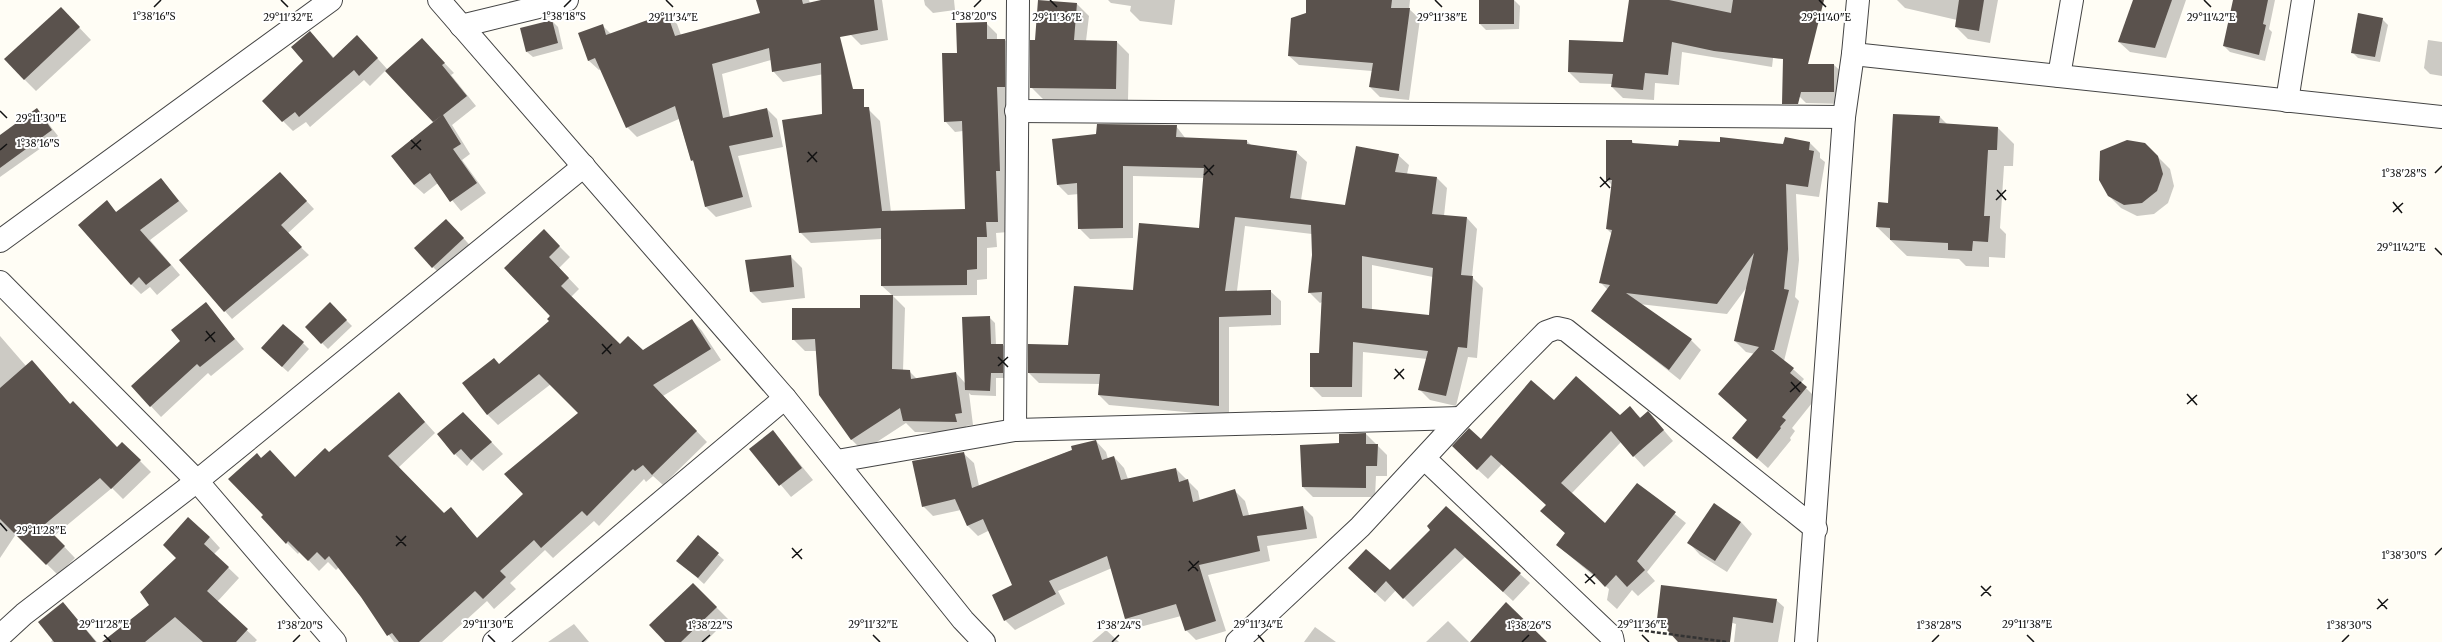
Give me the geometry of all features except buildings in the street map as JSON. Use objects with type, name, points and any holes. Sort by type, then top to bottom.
[{"type":"street","points":[[0,241],[331,0]]},
{"type":"street","points":[[439,0],[785,398],[963,620],[984,642]]},
{"type":"street","points":[[461,26],[567,0]]},
{"type":"street","points":[[1015,430],[1016,111],[1018,0]]},
{"type":"street","points":[[1806,642],[1816,529],[1844,118],[1853,54],[1858,0]]},
{"type":"street","points":[[2059,76],[2072,0]]},
{"type":"street","points":[[2287,100],[2303,0]]},
{"type":"street","points":[[1853,54],[2442,117]]},
{"type":"street","points":[[1016,111],[1844,118]]},
{"type":"street","points":[[0,636],[24,614],[197,481],[584,166]]},
{"type":"street","points":[[0,282],[197,481],[335,642]]},
{"type":"street","points":[[1237,642],[1360,527],[1425,459],[1461,418],[1546,332],[1557,328],[1566,330],[1816,529]]},
{"type":"street","points":[[494,642],[785,398]]},
{"type":"street","points":[[837,461],[1015,430],[1461,418]]},
{"type":"street","points":[[1425,459],[1613,641]]},
{"type":"path","points":[[1613,641],[1629,629],[1727,642]]}]
